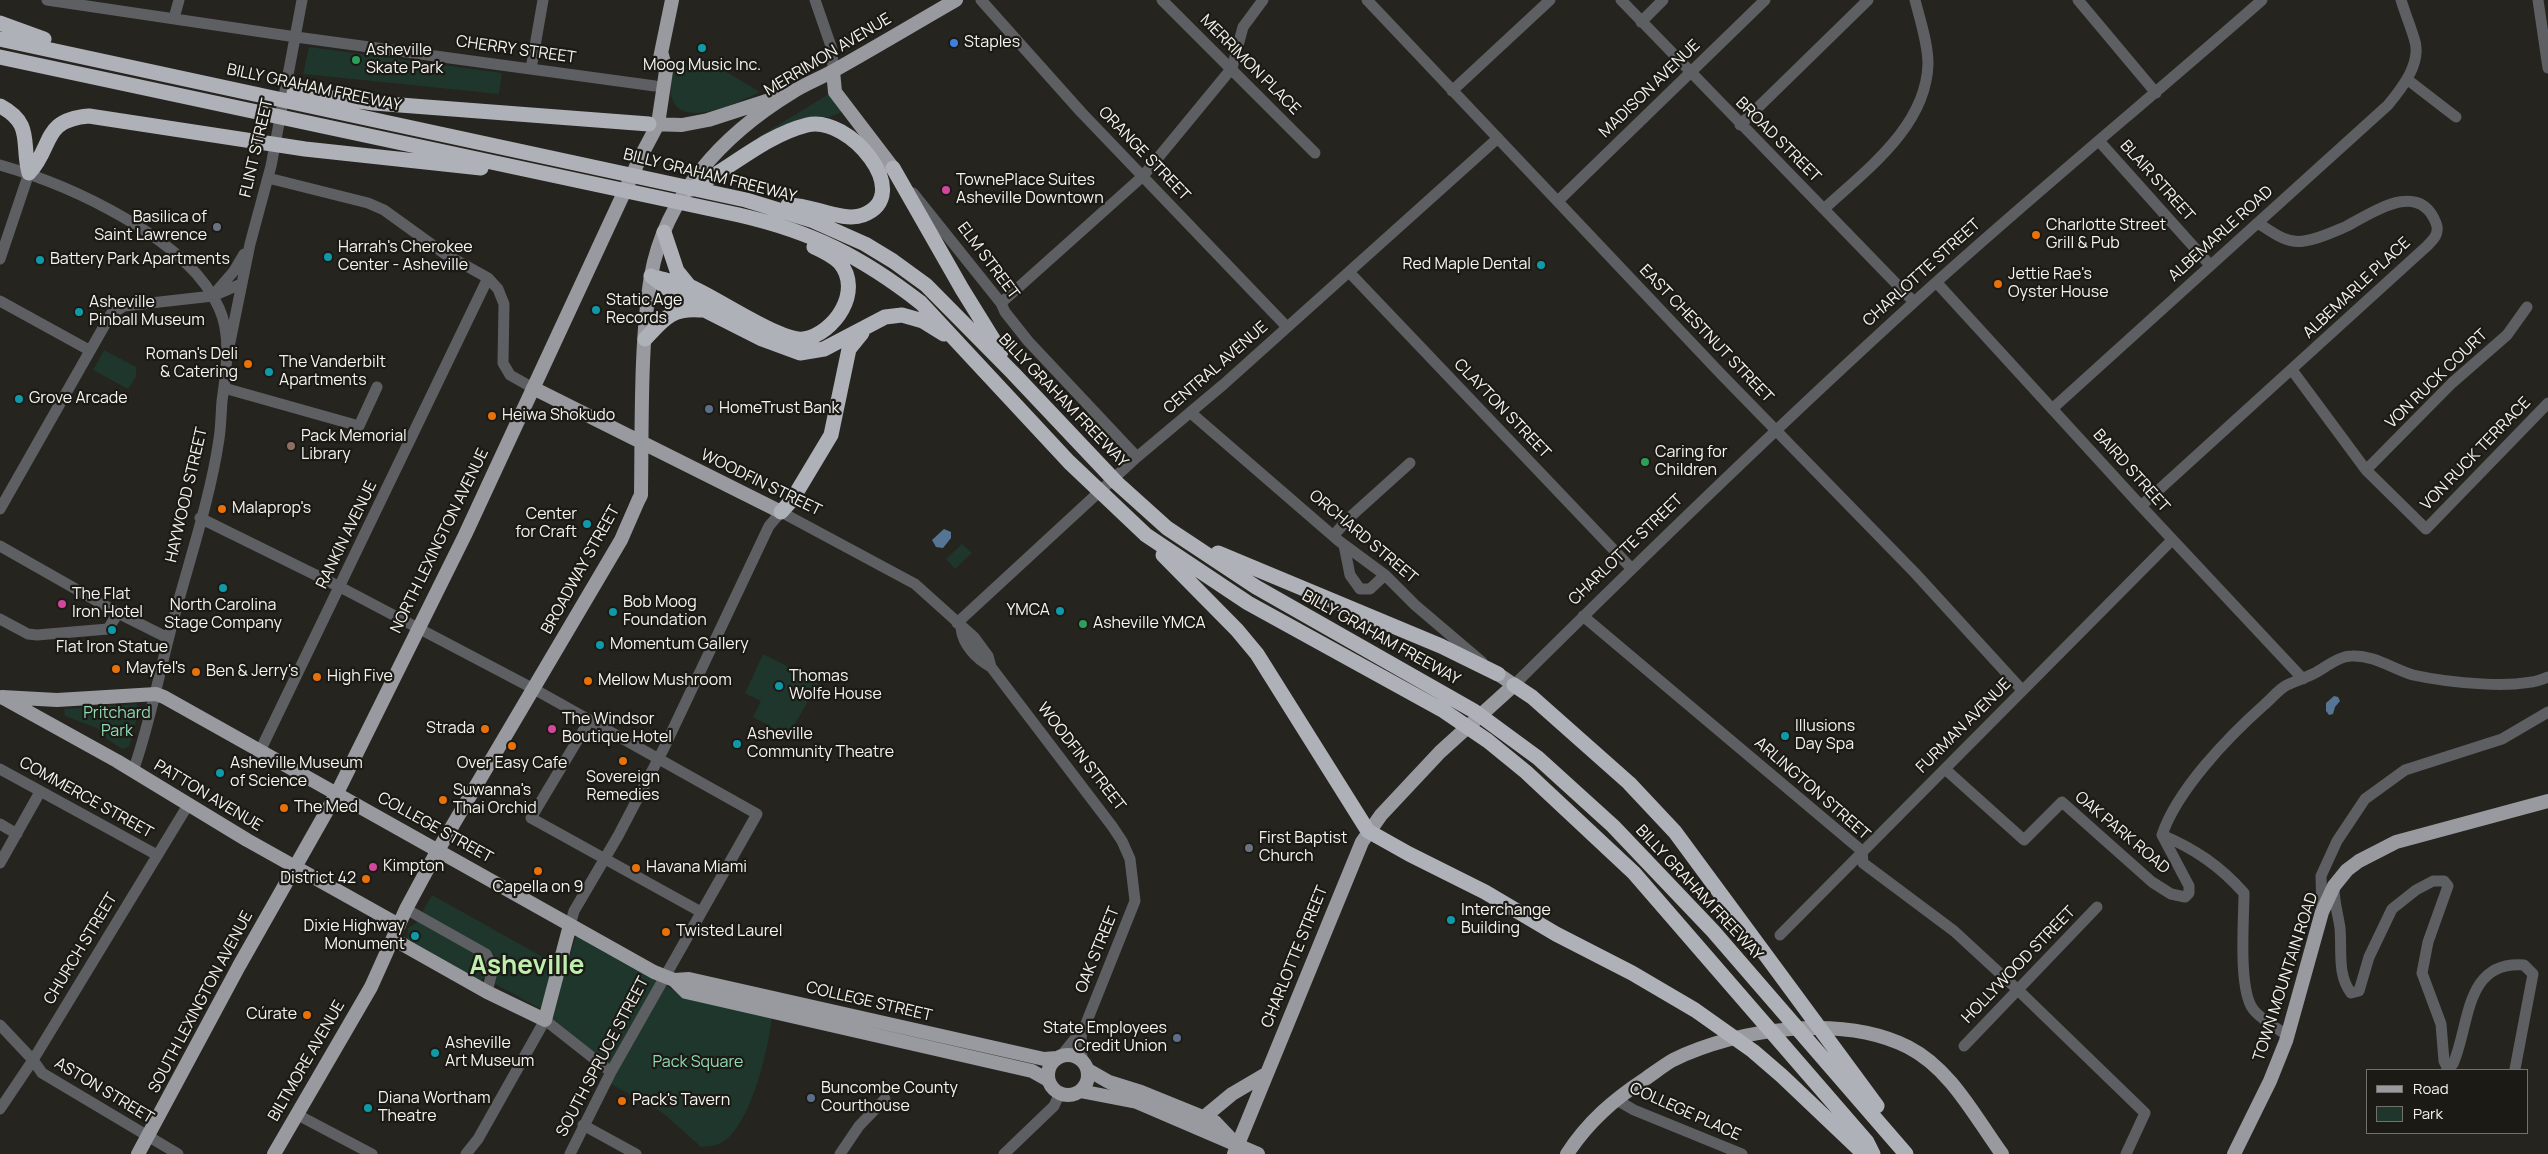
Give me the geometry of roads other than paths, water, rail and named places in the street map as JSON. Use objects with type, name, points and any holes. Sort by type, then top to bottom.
[{"type":"highway","points":[[0,24],[33,36],[105,54],[131,67]]},
{"type":"highway","name":"BILLY GRAHAM FREEWAY","points":[[0,39],[587,164],[746,200],[811,220],[865,244],[926,285],[1013,372],[1084,448],[1144,508],[1167,528],[1256,587],[1474,711],[1538,758],[1613,826],[1707,924],[1906,1154]]},
{"type":"highway","name":"BILLY GRAHAM FREEWAY","points":[[0,57],[765,221],[811,236],[865,263],[921,302],[1070,462],[1146,535],[1248,603],[1444,711],[1488,741],[1526,772],[1634,873],[1809,1073],[1867,1142],[1873,1154]]},
{"type":"highway","points":[[226,87],[260,88],[374,103],[654,124]]},
{"type":"highway","points":[[0,106],[16,117],[22,124],[26,134],[25,157],[29,174]]},
{"type":"highway","points":[[29,174],[38,163],[45,142],[56,128],[72,118],[89,116],[305,149],[458,165],[528,177],[545,173]]},
{"type":"highway","points":[[685,192],[717,176],[752,150],[808,125],[821,124],[837,128],[850,136],[870,160],[882,179],[881,197],[877,204],[863,216],[852,217],[796,205],[770,206]]},
{"type":"highway","points":[[894,168],[962,289],[1013,372]]},
{"type":"highway","points":[[651,276],[690,287],[783,335],[803,339],[827,327],[841,313],[848,297],[846,274],[840,263],[826,252],[765,221]]},
{"type":"highway","points":[[664,232],[677,271],[690,287]]},
{"type":"highway","points":[[651,276],[677,296],[762,339],[800,353],[824,349],[885,317],[902,315],[923,321],[966,350]]},
{"type":"highway","points":[[646,339],[667,316],[687,309],[706,310]]},
{"type":"highway","points":[[781,512],[792,500],[830,435],[849,349],[868,326]]},
{"type":"highway","points":[[1167,528],[1262,573],[1441,646],[1498,674]]},
{"type":"highway","points":[[1146,535],[1177,570],[1237,630],[1257,654],[1368,831],[1485,892],[1556,934],[1664,991],[1724,1031],[1782,1076],[1864,1154]]},
{"type":"highway","points":[[1514,685],[1532,697],[1629,783],[1675,832],[1840,1056],[1916,1154]]},
{"type":"main road","points":[[654,124],[654,86],[672,0]]},
{"type":"main road","name":"MERRIMON AVENUE","points":[[651,276],[664,232],[685,192],[701,168],[738,131],[791,93],[956,0]]},
{"type":"main road","points":[[654,124],[662,102],[666,71],[662,54]]},
{"type":"main road","name":"ELM STREET","points":[[833,71],[835,92],[894,168]]},
{"type":"main road","points":[[654,124],[682,124],[708,120],[791,93]]},
{"type":"main road","points":[[662,102],[682,124]]},
{"type":"main road","name":"NORTH LEXINGTON AVENUE","points":[[297,868],[337,793],[465,535],[647,144],[654,124]]},
{"type":"main road","name":"BROADWAY STREET","points":[[406,909],[439,849],[622,538],[641,495],[646,339],[651,276]]},
{"type":"main road","name":"WOODFIN STREET","points":[[533,388],[781,512]]},
{"type":"main road","name":"ORCHARD STREET","points":[[1498,674],[1514,685]]},
{"type":"main road","name":"CHARLOTTE STREET","points":[[1235,1150],[1331,914],[1368,831],[1440,752],[1514,685]]},
{"type":"main road","points":[[1,697],[57,700],[156,694]]},
{"type":"main road","name":"COLLEGE STREET","points":[[156,694],[439,849],[570,925],[670,978],[686,992],[781,1007],[951,1046],[1032,1071],[1048,1080]]},
{"type":"main road","name":"PATTON AVENUE","points":[[1,697],[133,770],[297,868],[399,925]]},
{"type":"main road","name":"TOWN MOUNTAIN ROAD","points":[[2234,1154],[2270,1081],[2287,1035],[2322,912],[2334,886],[2347,870],[2359,860],[2396,842],[2548,801]]},
{"type":"main road","name":"SOUTH LEXINGTON AVENUE","points":[[138,1154],[239,966],[297,868]]},
{"type":"main road","name":"BILTMORE AVENUE","points":[[274,1154],[371,987],[406,909]]},
{"type":"main road","points":[[393,939],[487,992],[545,1020],[570,925]]},
{"type":"main road","points":[[1567,1154],[1592,1121],[1615,1099],[1673,1061],[1732,1039],[1782,1031],[1826,1029],[1868,1034],[1908,1047],[1951,1081],[2002,1154]]},
{"type":"main road","name":"COLLEGE STREET","points":[[951,1046],[1044,1059],[1059,1057]]},
{"type":"main road","points":[[1235,1150],[1215,1122],[1141,1092],[1109,1082],[1068,1055],[1059,1057],[1048,1070],[1048,1080],[1060,1094],[1070,1095],[1080,1092],[1137,1102],[1235,1150],[1258,1154]]},
{"type":"main road","points":[[1080,1092],[1086,1084],[1085,1065]]},
{"type":"main road","points":[[1203,1118],[1232,1094],[1266,1074]]},
{"type":"street","name":"CHERRY STREET","points":[[47,0],[296,37],[654,86]]},
{"type":"street","points":[[174,18],[180,0]]},
{"type":"street","name":"FLINT STREET","points":[[227,356],[233,337],[241,284],[250,244],[270,172],[302,0]]},
{"type":"street","points":[[531,69],[543,0]]},
{"type":"street","points":[[815,0],[832,49],[833,71]]},
{"type":"street","name":"ORANGE STREET","points":[[981,0],[1081,112],[1287,328]]},
{"type":"street","name":"MERRIMON PLACE","points":[[1162,0],[1315,153]]},
{"type":"street","points":[[1001,303],[1143,176],[1232,68],[1243,27],[1263,0]]},
{"type":"street","name":"EAST CHESTNUT STREET","points":[[1367,0],[1915,573],[2022,690]]},
{"type":"street","points":[[1452,91],[1550,0]]},
{"type":"street","name":"BROAD STREET","points":[[1621,0],[1740,125],[1914,302]]},
{"type":"street","points":[[1641,22],[1663,0]]},
{"type":"street","name":"MADISON AVENUE","points":[[1558,201],[1765,0]]},
{"type":"street","points":[[1740,125],[1868,0]]},
{"type":"street","points":[[1824,210],[1895,140],[1916,109],[1927,80],[1928,62],[1915,0]]},
{"type":"street","points":[[2078,0],[2156,93]]},
{"type":"street","name":"CHARLOTTE STREET","points":[[1514,685],[1776,429],[1914,302],[2262,0]]},
{"type":"street","points":[[2401,0],[2415,39],[2415,57],[2408,80],[2456,117]]},
{"type":"street","points":[[2538,0],[2548,68]]},
{"type":"street","name":"ALBEMARLE ROAD","points":[[2052,409],[2388,106],[2408,80]]},
{"type":"street","name":"CENTRAL AVENUE","points":[[959,625],[1137,457],[1191,413],[1498,138]]},
{"type":"street","name":"BLAIR STREET","points":[[2099,141],[2210,265]]},
{"type":"street","name":"HAYWOOD STREET","points":[[0,165],[29,174],[90,199],[131,222],[167,248],[197,274],[213,296],[223,323],[227,356],[219,438],[168,638],[156,694],[133,770]]},
{"type":"street","name":"ELM STREET","points":[[894,168],[1001,303],[1005,312],[1028,341],[1137,457]]},
{"type":"street","points":[[270,172],[368,202],[384,210],[445,254],[488,278],[498,289],[504,304],[503,363],[510,375],[533,388]]},
{"type":"street","points":[[0,259],[29,174]]},
{"type":"street","name":"ALBEMARLE PLACE","points":[[2141,506],[2292,370],[2436,236],[2436,222],[2426,208],[2410,202],[2386,204],[2325,235],[2302,242],[2286,240],[2258,223]]},
{"type":"street","name":"FLINT STREET","points":[[213,296],[234,271],[250,244]]},
{"type":"street","name":"CLAYTON STREET","points":[[1349,272],[1632,569]]},
{"type":"street","name":"RANKIN AVENUE","points":[[260,751],[488,278]]},
{"type":"street","name":"BAIRD STREET","points":[[1937,283],[2303,680]]},
{"type":"street","points":[[0,509],[89,350],[116,309],[124,306],[213,296],[241,284]]},
{"type":"street","points":[[0,301],[89,350]]},
{"type":"street","name":"VON RUCK COURT","points":[[2366,470],[2452,383],[2507,335],[2527,307]]},
{"type":"street","name":"VON RUCK TERRACE","points":[[2292,370],[2366,470],[2426,529],[2548,403]]},
{"type":"street","points":[[224,388],[359,426],[377,387]]},
{"type":"street","name":"ORCHARD STREET","points":[[1191,413],[1333,536],[1385,575],[1415,605],[1498,674]]},
{"type":"street","points":[[1333,536],[1348,518],[1410,463]]},
{"type":"street","points":[[570,925],[574,911],[618,836],[658,758],[769,526],[781,512]]},
{"type":"street","name":"WOODFIN STREET","points":[[781,512],[915,584],[934,599],[959,625],[966,644],[980,662],[991,668],[1112,826],[1125,847],[1133,874]]},
{"type":"street","points":[[200,518],[340,587],[534,689],[658,758]]},
{"type":"street","name":"FURMAN AVENUE","points":[[1780,935],[2172,540]]},
{"type":"street","points":[[1344,545],[1350,575],[1360,589],[1370,590],[1385,575]]},
{"type":"street","points":[[0,546],[118,613],[168,638]]},
{"type":"street","points":[[0,619],[28,634],[37,636],[108,629],[118,613]]},
{"type":"street","name":"ARLINGTON STREET","points":[[1583,616],[1862,851],[1862,863],[1954,931],[2145,1113],[2126,1154]]},
{"type":"street","name":"OAK PARK ROAD","points":[[1945,769],[2024,840],[2062,802],[2152,882],[2171,894],[2185,896],[2189,893],[2189,886],[2162,835],[2169,814],[2224,742],[2286,686],[2303,680],[2343,657],[2352,656],[2366,657],[2413,674],[2453,682],[2508,686],[2539,682],[2548,677]]},
{"type":"street","points":[[2322,912],[2321,876],[2337,841],[2365,799],[2405,770],[2502,739],[2548,712]]},
{"type":"street","points":[[589,721],[530,818],[701,912]]},
{"type":"street","name":"SOUTH SPRUCE STREET","points":[[570,1154],[611,1072],[670,978],[701,912],[757,814],[658,758]]},
{"type":"street","name":"COMMERCE STREET","points":[[0,769],[157,855]]},
{"type":"street","points":[[0,863],[40,792]]},
{"type":"street","name":"CHURCH STREET","points":[[0,1109],[33,1060],[188,804]]},
{"type":"street","points":[[0,824],[17,834]]},
{"type":"street","points":[[2162,835],[2188,846],[2209,860],[2224,871],[2244,893],[2245,986],[2252,1009],[2287,1035]]},
{"type":"street","name":"OAK STREET","points":[[1085,1065],[1081,1036],[1135,901],[1133,874]]},
{"type":"street","points":[[2334,886],[2334,904],[2340,927],[2342,968],[2345,985],[2351,993],[2359,992],[2370,957],[2392,909],[2416,890],[2433,881],[2444,881],[2448,886],[2428,942],[2422,973],[2441,1024],[2444,1061],[2447,1067],[2453,1064],[2471,1000],[2480,981],[2498,969],[2516,964],[2524,965],[2533,974],[2515,1069]]},
{"type":"street","name":"HOLLYWOOD STREET","points":[[1964,1046],[2097,907]]},
{"type":"street","points":[[406,909],[488,956],[493,968],[487,992]]},
{"type":"street","points":[[466,1154],[478,1139],[545,1020],[611,1072]]},
{"type":"street","name":"ASTON STREET","points":[[0,1025],[33,1060],[42,1073],[178,1154]]},
{"type":"street","name":"OAK STREET","points":[[1059,1057],[1074,1040],[1081,1036]]},
{"type":"street","points":[[1004,1154],[1054,1106],[1060,1094]]},
{"type":"street","points":[[840,1154],[858,1126],[885,1099]]},
{"type":"street","name":"COLLEGE PLACE","points":[[1615,1099],[1634,1110],[1742,1154]]},
{"type":"street","points":[[296,1114],[372,1154]]},
{"type":"street","points":[[583,1125],[636,1154]]},
{"type":"water","points":[[944,529],[951,532],[951,538],[943,548],[936,547],[932,540]]},
{"type":"water","points":[[2334,696],[2338,697],[2340,701],[2335,707],[2333,714],[2329,715],[2326,711],[2326,703]]},
{"type":"place","name":"Staples","points":[[954,43]]},
{"type":"place","name":"Moog Music Inc.","points":[[702,48]]},
{"type":"place","name":"Asheville Skate Park","points":[[356,60]]},
{"type":"place","name":"TownePlace Suites Asheville Downtown","points":[[946,190]]},
{"type":"place","name":"Basilica of Saint Lawrence","points":[[217,227]]},
{"type":"place","name":"Charlotte Street Grill & Pub","points":[[2036,235]]},
{"type":"place","name":"Harrah's Cherokee Center - Asheville","points":[[328,257]]},
{"type":"place","name":"Battery Park Apartments","points":[[40,260]]},
{"type":"place","name":"Red Maple Dental","points":[[1541,265]]},
{"type":"place","name":"Jettie Rae's Oyster House","points":[[1998,284]]},
{"type":"place","name":"Static Age Records","points":[[596,310]]},
{"type":"place","name":"Asheville Pinball Museum","points":[[79,312]]},
{"type":"place","name":"Roman's Deli & Catering","points":[[248,364]]},
{"type":"place","name":"The Vanderbilt Apartments","points":[[269,372]]},
{"type":"place","name":"Grove Arcade","points":[[19,399]]},
{"type":"place","name":"HomeTrust Bank","points":[[709,409]]},
{"type":"place","name":"Heiwa Shokudo","points":[[492,416]]},
{"type":"place","name":"Pack Memorial Library","points":[[291,446]]},
{"type":"place","name":"Caring for Children","points":[[1645,462]]},
{"type":"place","name":"Malaprop's","points":[[222,509]]},
{"type":"place","name":"Center for Craft","points":[[587,524]]},
{"type":"place","name":"North Carolina Stage Company","points":[[223,588]]},
{"type":"place","name":"The Flat Iron Hotel","points":[[62,604]]},
{"type":"place","name":"YMCA","points":[[1060,611]]},
{"type":"place","name":"Bob Moog Foundation","points":[[613,612]]},
{"type":"place","name":"Asheville YMCA","points":[[1083,624]]},
{"type":"place","name":"Flat Iron Statue","points":[[112,630]]},
{"type":"place","name":"Momentum Gallery","points":[[600,645]]},
{"type":"place","name":"Mayfel's","points":[[116,669]]},
{"type":"place","name":"Ben & Jerry's","points":[[196,672]]},
{"type":"place","name":"High Five","points":[[317,677]]},
{"type":"place","name":"Mellow Mushroom","points":[[588,681]]},
{"type":"place","name":"Thomas Wolfe House","points":[[779,686]]},
{"type":"place","name":"Strada","points":[[485,729]]},
{"type":"place","name":"The Windsor Boutique Hotel","points":[[552,729]]},
{"type":"place","name":"Illusions Day Spa","points":[[1785,736]]},
{"type":"place","name":"Asheville Community Theatre","points":[[737,744]]},
{"type":"place","name":"Over Easy Cafe","points":[[512,746]]},
{"type":"place","name":"Sovereign Remedies","points":[[623,761]]},
{"type":"place","name":"Asheville Museum of Science","points":[[220,773]]},
{"type":"place","name":"Suwanna's Thai Orchid","points":[[443,800]]},
{"type":"place","name":"The Med","points":[[284,808]]},
{"type":"place","name":"First Baptist Church","points":[[1249,848]]},
{"type":"place","name":"Kimpton","points":[[373,867]]},
{"type":"place","name":"Havana Miami","points":[[636,868]]},
{"type":"place","name":"Capella on 9","points":[[538,871]]},
{"type":"place","name":"District 42","points":[[366,879]]},
{"type":"place","name":"Interchange Building","points":[[1451,920]]},
{"type":"place","name":"Twisted Laurel","points":[[666,932]]},
{"type":"place","name":"Dixie Highway Monument","points":[[415,936]]},
{"type":"place","name":"Cúrate","points":[[307,1015]]},
{"type":"place","name":"State Employees Credit Union","points":[[1177,1038]]},
{"type":"place","name":"Asheville Art Museum","points":[[435,1053]]},
{"type":"place","name":"Buncombe County Courthouse","points":[[811,1098]]},
{"type":"place","name":"Pack's Tavern","points":[[622,1101]]},
{"type":"place","name":"Diana Wortham Theatre","points":[[368,1108]]},
{"type":"district","name":"Asheville","points":[[527,967]]},
{"type":"park label","name":"Pritchard Park","points":[[117,723]]},
{"type":"park label","name":"Pack Square","points":[[698,1063]]}]
